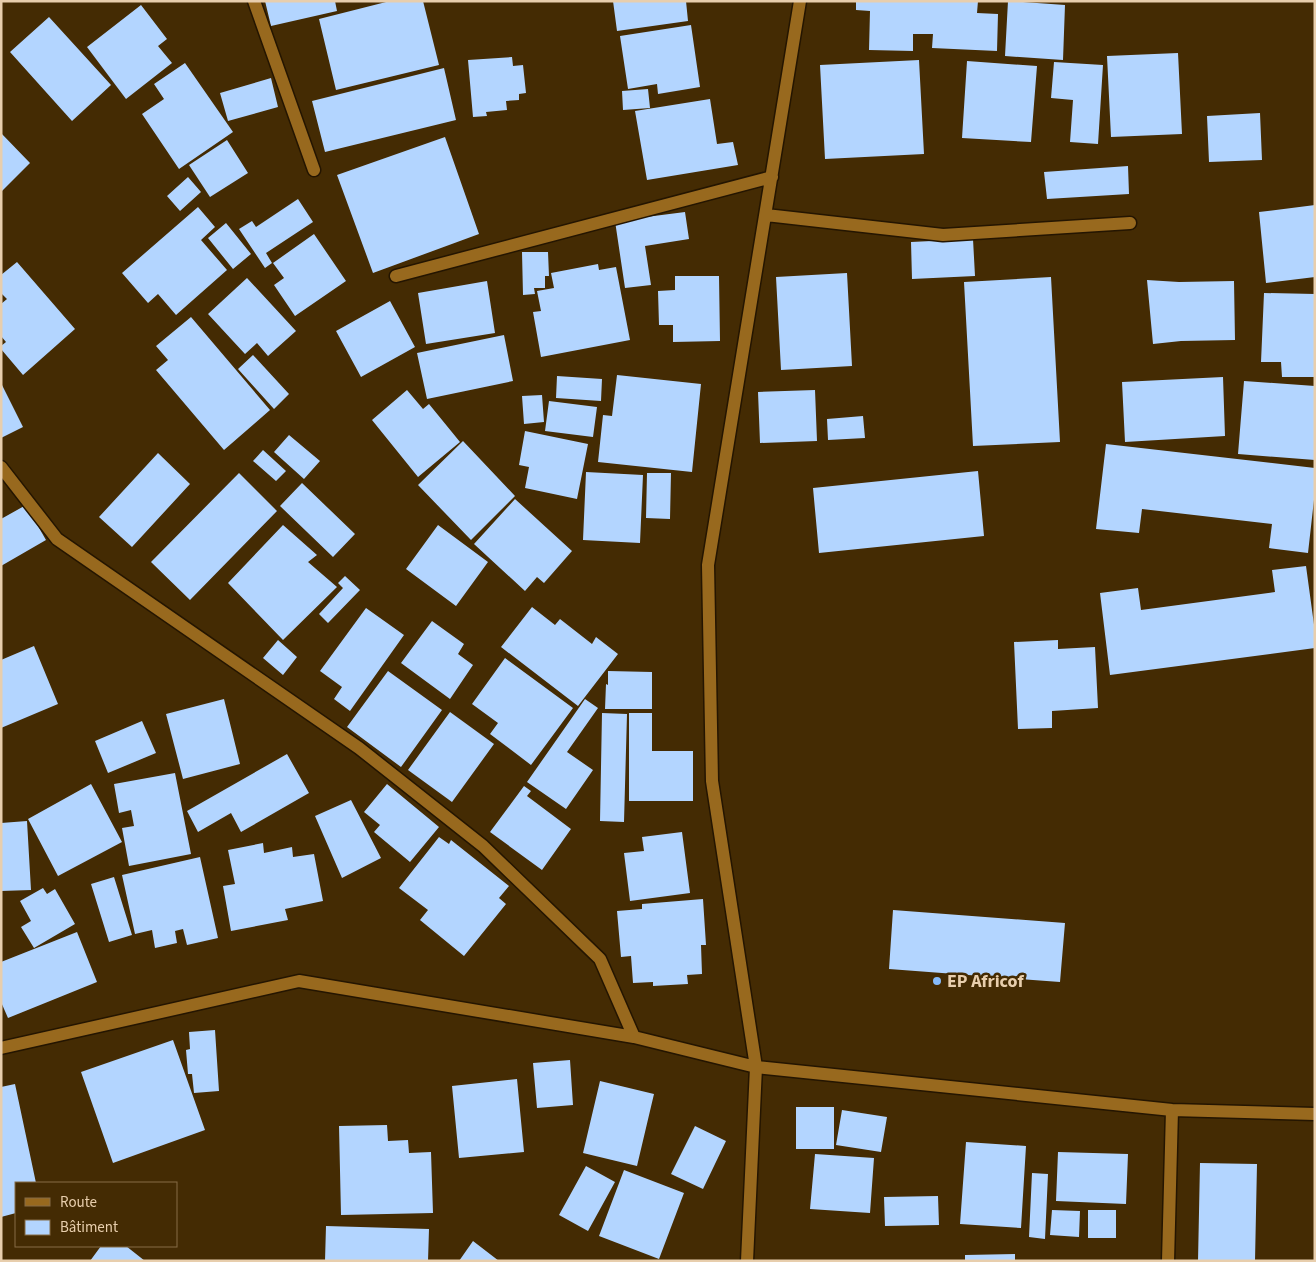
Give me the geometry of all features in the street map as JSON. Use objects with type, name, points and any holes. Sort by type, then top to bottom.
[{"type":"street","points":[[254,1],[314,170]]},
{"type":"street","points":[[747,1261],[756,1067],[712,780],[708,565],[800,1]]},
{"type":"street","points":[[396,276],[772,177]]},
{"type":"street","points":[[766,215],[943,235],[1130,223]]},
{"type":"street","points":[[1,467],[57,539],[359,748],[483,846],[600,959],[634,1037]]},
{"type":"street","points":[[1,1048],[299,981],[634,1037],[756,1067],[1172,1110],[1315,1114]]},
{"type":"street","points":[[1168,1261],[1172,1110]]},
{"type":"building","points":[[265,1],[335,1],[337,11],[271,26]]},
{"type":"building","points":[[390,1],[423,1],[439,65],[336,90],[319,19]]},
{"type":"building","points":[[613,1],[686,1],[688,21],[617,31]]},
{"type":"building","points":[[856,1],[978,1],[977,13],[998,14],[997,51],[932,48],[933,34],[913,34],[913,51],[869,50],[870,11],[856,10]]},
{"type":"building","points":[[1008,1],[1065,5],[1063,60],[1005,56]]},
{"type":"building","points":[[141,5],[167,39],[158,46],[172,63],[126,99],[87,47]]},
{"type":"building","points":[[49,17],[111,85],[72,121],[10,52]]},
{"type":"building","points":[[691,25],[700,87],[658,94],[657,84],[628,89],[620,36]]},
{"type":"building","points":[[1178,53],[1182,134],[1111,137],[1107,56]]},
{"type":"building","points":[[512,57],[513,66],[523,65],[526,93],[519,94],[519,100],[506,101],[507,110],[486,112],[487,116],[473,117],[468,60]]},
{"type":"building","points":[[919,60],[924,154],[825,159],[820,65]]},
{"type":"building","points":[[967,61],[1037,66],[1031,142],[962,138]]},
{"type":"building","points":[[1054,62],[1103,65],[1098,144],[1070,142],[1073,100],[1051,98]]},
{"type":"building","points":[[185,63],[233,132],[179,169],[142,114],[164,99],[154,84]]},
{"type":"building","points":[[444,68],[456,120],[325,152],[312,101]]},
{"type":"building","points":[[271,78],[278,107],[228,121],[220,93]]},
{"type":"building","points":[[648,89],[650,108],[623,110],[622,91]]},
{"type":"building","points":[[710,99],[717,144],[733,142],[738,165],[647,180],[635,111]]},
{"type":"building","points":[[1260,113],[1262,160],[1209,162],[1207,116]]},
{"type":"building","points":[[1,133],[30,163],[1,192]]},
{"type":"building","points":[[445,137],[479,234],[373,273],[337,175]]},
{"type":"building","points":[[227,140],[248,173],[210,197],[189,165]]},
{"type":"building","points":[[1128,166],[1129,194],[1047,199],[1044,172]]},
{"type":"building","points":[[188,177],[201,192],[180,211],[167,196]]},
{"type":"building","points":[[298,199],[313,222],[266,253],[272,263],[265,268],[239,229],[252,221],[256,227]]},
{"type":"building","points":[[1315,205],[1315,277],[1266,283],[1259,212]]},
{"type":"building","points":[[198,207],[215,227],[201,240],[227,270],[176,315],[158,294],[148,303],[122,273]]},
{"type":"building","points":[[685,212],[689,239],[645,246],[651,285],[625,288],[615,221]]},
{"type":"building","points":[[226,223],[251,254],[233,269],[208,238]]},
{"type":"building","points":[[314,234],[346,281],[295,316],[274,285],[284,278],[273,263]]},
{"type":"building","points":[[973,239],[975,276],[912,279],[911,242]]},
{"type":"building","points":[[522,252],[548,252],[549,276],[545,276],[545,288],[534,288],[535,294],[523,295]]},
{"type":"building","points":[[17,262],[75,329],[23,375],[1,349],[1,346],[6,342],[1,336],[1,304],[7,299],[1,293],[1,275]]},
{"type":"building","points":[[598,264],[599,270],[616,267],[630,340],[541,357],[533,312],[541,311],[537,291],[554,288],[551,273]]},
{"type":"building","points":[[847,273],[852,366],[781,370],[776,277]]},
{"type":"building","points":[[675,276],[719,276],[720,341],[673,342],[673,325],[659,325],[658,291],[675,290]]},
{"type":"building","points":[[1051,277],[1060,442],[973,446],[964,282]]},
{"type":"building","points":[[247,278],[296,331],[268,356],[257,343],[245,354],[208,314]]},
{"type":"building","points":[[1147,280],[1179,282],[1234,281],[1235,340],[1181,341],[1153,344]]},
{"type":"building","points":[[487,281],[495,333],[426,344],[418,293]]},
{"type":"building","points":[[1264,293],[1315,294],[1315,377],[1282,377],[1281,362],[1261,362]]},
{"type":"building","points":[[390,301],[415,347],[361,377],[336,331]]},
{"type":"building","points":[[191,317],[270,410],[224,450],[156,370],[168,360],[156,346]]},
{"type":"building","points":[[504,335],[513,381],[427,399],[417,353]]},
{"type":"building","points":[[253,355],[289,394],[274,409],[238,369]]},
{"type":"building","points":[[617,375],[701,384],[692,472],[598,462],[603,415],[612,416]]},
{"type":"building","points":[[557,376],[602,379],[601,401],[556,398]]},
{"type":"building","points":[[1223,377],[1225,436],[1125,442],[1122,382]]},
{"type":"building","points":[[1244,381],[1315,386],[1315,460],[1238,454]]},
{"type":"building","points":[[1,383],[23,427],[1,438]]},
{"type":"building","points":[[407,390],[423,409],[429,404],[460,442],[418,477],[372,420]]},
{"type":"building","points":[[815,390],[817,441],[760,443],[758,392]]},
{"type":"building","points":[[542,395],[544,422],[524,424],[522,396]]},
{"type":"building","points":[[549,401],[597,407],[593,437],[545,431]]},
{"type":"building","points":[[863,416],[865,438],[828,440],[827,419]]},
{"type":"building","points":[[525,431],[588,444],[577,499],[525,488],[529,467],[519,465]]},
{"type":"building","points":[[289,435],[320,461],[304,479],[274,452]]},
{"type":"building","points":[[463,441],[515,496],[471,540],[418,485]]},
{"type":"building","points":[[1106,444],[1315,468],[1315,491],[1308,553],[1269,548],[1272,524],[1142,509],[1139,533],[1096,529]]},
{"type":"building","points":[[263,450],[286,471],[276,481],[253,461]]},
{"type":"building","points":[[158,453],[190,484],[132,547],[99,517]]},
{"type":"building","points":[[978,471],[984,536],[819,553],[813,488]]},
{"type":"building","points":[[586,472],[643,475],[640,543],[583,540]]},
{"type":"building","points":[[239,473],[277,511],[190,600],[151,562]]},
{"type":"building","points":[[647,473],[671,473],[670,519],[646,518]]},
{"type":"building","points":[[302,483],[355,534],[333,557],[280,506]]},
{"type":"building","points":[[515,499],[572,551],[544,583],[537,577],[525,591],[474,544]]},
{"type":"building","points":[[26,505],[46,540],[1,566],[1,519]]},
{"type":"building","points":[[283,525],[317,555],[308,562],[337,587],[283,640],[228,583]]},
{"type":"building","points":[[438,525],[488,562],[456,606],[406,569]]},
{"type":"building","points":[[1306,566],[1315,632],[1315,648],[1110,675],[1100,593],[1138,588],[1141,610],[1275,592],[1272,570]]},
{"type":"building","points":[[345,576],[360,590],[328,623],[319,614],[343,588],[338,583]]},
{"type":"building","points":[[532,607],[555,625],[560,619],[592,644],[596,637],[618,654],[578,706],[501,647]]},
{"type":"building","points":[[366,608],[404,635],[350,711],[334,699],[342,687],[320,671]]},
{"type":"building","points":[[432,621],[464,644],[458,654],[473,665],[450,699],[401,663]]},
{"type":"building","points":[[278,640],[297,657],[283,675],[263,658]]},
{"type":"building","points":[[1058,640],[1058,649],[1095,647],[1098,708],[1052,711],[1052,728],[1018,729],[1014,642]]},
{"type":"building","points":[[34,646],[58,704],[1,728],[1,660]]},
{"type":"building","points":[[505,658],[573,708],[531,765],[490,734],[498,723],[472,704]]},
{"type":"building","points":[[388,671],[442,710],[401,767],[347,727]]},
{"type":"building","points":[[608,671],[652,672],[652,709],[605,709]]},
{"type":"building","points":[[224,699],[240,764],[183,779],[166,714]]},
{"type":"building","points":[[585,699],[598,708],[567,752],[593,770],[566,809],[527,782]]},
{"type":"building","points":[[450,712],[494,744],[452,802],[408,770]]},
{"type":"building","points":[[602,713],[627,714],[624,822],[600,821]]},
{"type":"building","points":[[629,713],[652,713],[652,751],[693,751],[693,801],[629,801]]},
{"type":"building","points":[[142,721],[156,753],[108,773],[95,741]]},
{"type":"building","points":[[287,754],[309,793],[241,832],[231,813],[198,832],[187,811]]},
{"type":"building","points":[[175,773],[191,854],[129,866],[122,828],[134,826],[131,810],[119,813],[114,784]]},
{"type":"building","points":[[91,784],[122,842],[58,876],[28,819]]},
{"type":"building","points":[[387,784],[439,827],[410,862],[374,832],[380,825],[364,812]]},
{"type":"building","points":[[524,786],[531,791],[527,796],[571,829],[542,870],[490,832]]},
{"type":"building","points":[[351,800],[381,858],[342,878],[315,816]]},
{"type":"building","points":[[27,821],[31,890],[1,891],[1,823]]},
{"type":"building","points":[[682,832],[690,893],[630,901],[624,853],[644,851],[642,837]]},
{"type":"building","points":[[439,837],[449,844],[451,840],[509,886],[499,898],[506,904],[464,956],[420,920],[428,910],[399,888]]},
{"type":"building","points":[[263,843],[264,853],[292,847],[293,857],[314,854],[323,901],[285,909],[288,920],[231,931],[223,886],[235,884],[228,850]]},
{"type":"building","points":[[200,857],[218,938],[187,945],[183,929],[175,931],[177,943],[155,948],[152,930],[135,934],[122,875]]},
{"type":"building","points":[[114,877],[132,935],[109,942],[91,884]]},
{"type":"building","points":[[43,888],[47,894],[55,889],[75,924],[34,948],[21,927],[31,921],[20,901]]},
{"type":"building","points":[[703,899],[706,945],[701,945],[702,974],[687,975],[688,984],[653,986],[653,982],[633,983],[631,956],[621,957],[617,911],[642,909],[642,904]]},
{"type":"building","points":[[893,910],[1065,923],[1060,982],[889,969]]},
{"type":"building","points":[[77,932],[97,982],[8,1018],[1,1002],[1,962]]},
{"type":"building","points":[[215,1030],[219,1091],[194,1093],[192,1074],[188,1074],[186,1050],[190,1049],[189,1032]]},
{"type":"building","points":[[173,1040],[205,1130],[113,1163],[81,1072]]},
{"type":"building","points":[[570,1060],[573,1105],[537,1108],[533,1063]]},
{"type":"building","points":[[517,1079],[524,1152],[459,1158],[452,1086]]},
{"type":"building","points":[[600,1081],[654,1094],[637,1166],[583,1153]]},
{"type":"building","points":[[15,1084],[36,1182],[15,1182],[15,1213],[1,1217],[1,1087]]},
{"type":"building","points":[[796,1107],[834,1107],[834,1149],[796,1149]]},
{"type":"building","points":[[842,1110],[887,1117],[881,1152],[836,1145]]},
{"type":"building","points":[[387,1125],[388,1141],[408,1140],[409,1153],[431,1152],[433,1213],[341,1215],[339,1126]]},
{"type":"building","points":[[695,1126],[726,1141],[703,1189],[671,1174]]},
{"type":"building","points":[[966,1142],[1026,1146],[1021,1228],[960,1224]]},
{"type":"building","points":[[1058,1152],[1128,1154],[1126,1204],[1056,1201]]},
{"type":"building","points":[[815,1154],[874,1158],[870,1213],[810,1209]]},
{"type":"building","points":[[1200,1163],[1257,1164],[1255,1261],[1198,1261]]},
{"type":"building","points":[[586,1166],[615,1182],[588,1231],[559,1215]]},
{"type":"building","points":[[624,1170],[684,1193],[659,1259],[599,1236]]},
{"type":"building","points":[[1032,1173],[1048,1174],[1045,1239],[1029,1237]]},
{"type":"building","points":[[938,1196],[939,1225],[885,1226],[884,1197]]},
{"type":"building","points":[[1052,1210],[1080,1211],[1079,1237],[1050,1235]]},
{"type":"building","points":[[1088,1210],[1116,1210],[1116,1238],[1088,1238]]},
{"type":"building","points":[[326,1226],[429,1229],[428,1261],[325,1261]]},
{"type":"building","points":[[473,1241],[499,1261],[459,1261]]},
{"type":"building","points":[[100,1247],[127,1247],[145,1261],[90,1261]]},
{"type":"building","points":[[1015,1254],[1015,1261],[965,1261],[965,1255]]},
{"type":"place","name":"EP Africof","points":[[937,981]]}]
